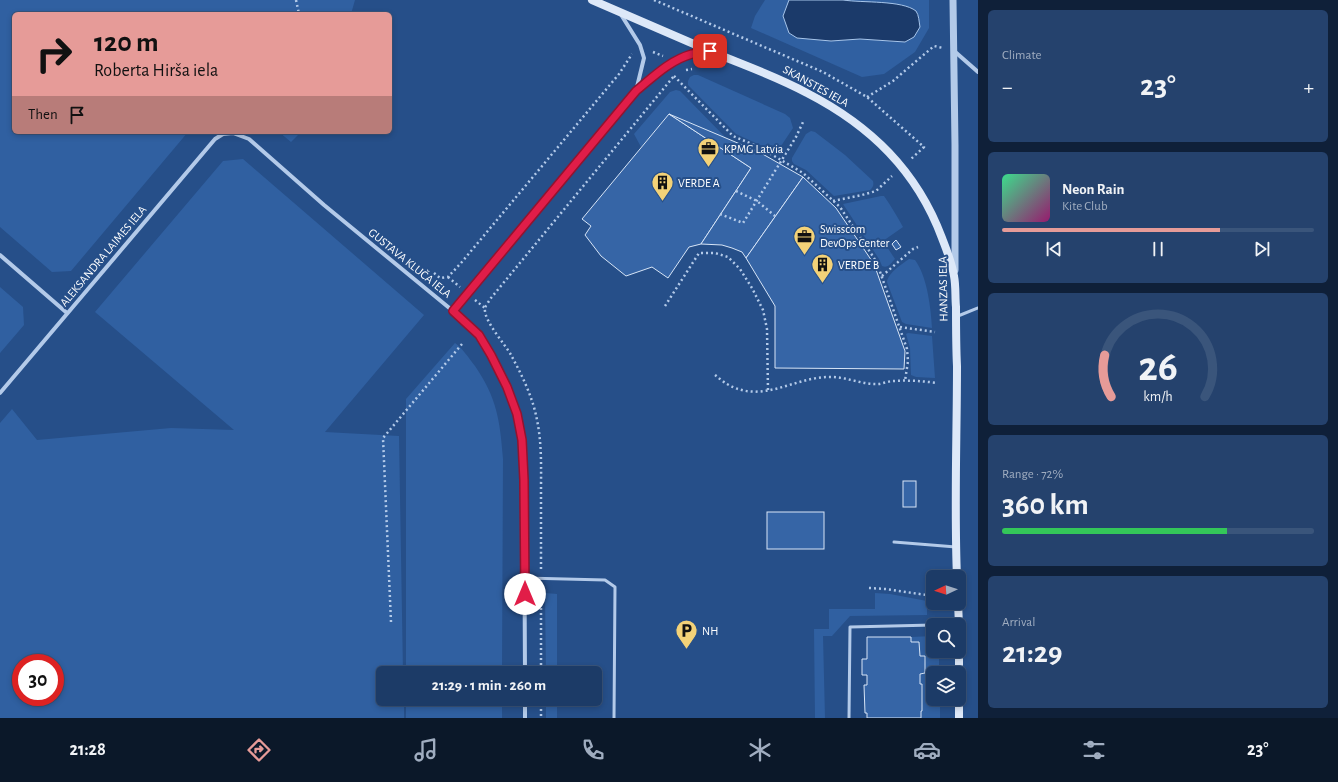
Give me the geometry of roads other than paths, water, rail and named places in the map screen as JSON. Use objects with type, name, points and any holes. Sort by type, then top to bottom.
[{"type":"main road","name":"SKANSTES IELA","points":[[592,0],[710,51],[768,74],[807,92],[833,107],[868,133],[902,166],[921,193],[935,218],[955,276]]},
{"type":"main road","name":"HANZAS IELA","points":[[955,276],[957,570]]},
{"type":"main road","points":[[959,706],[959,718]]},
{"type":"street","name":"HANZAS IELA","points":[[953,0],[955,276]]},
{"type":"street","points":[[619,12],[640,45],[644,58],[636,91]]},
{"type":"street","points":[[954,50],[978,72]]},
{"type":"street","points":[[453,311],[636,91],[663,68],[674,61],[691,54],[710,51]]},
{"type":"street","name":"ALEKSANDRA LAIMES IELA","points":[[0,393],[207,148],[223,134]]},
{"type":"street","name":"GUSTAVA KLUČA IELA","points":[[236,134],[249,139],[324,205],[453,311],[479,335],[491,355],[507,387],[517,414],[522,440],[524,480],[525,666]]},
{"type":"street","points":[[0,255],[67,313]]},
{"type":"street","points":[[525,706],[525,718]]},
{"type":"lane","points":[[956,316],[978,308]]},
{"type":"lane","points":[[894,542],[956,547]]},
{"type":"lane","points":[[525,578],[605,580],[615,588],[614,718]]},
{"type":"lane","points":[[849,718],[850,627],[926,625]]},
{"type":"place","name":"KPMG Latvia","points":[[709,168]]},
{"type":"place","name":"VERDE A","points":[[662,202]]},
{"type":"place","name":"Swisscom DevOps Center","points":[[805,256]]},
{"type":"place","name":"VERDE B","points":[[822,284]]},
{"type":"place","name":"NH","points":[[686,650]]}]
